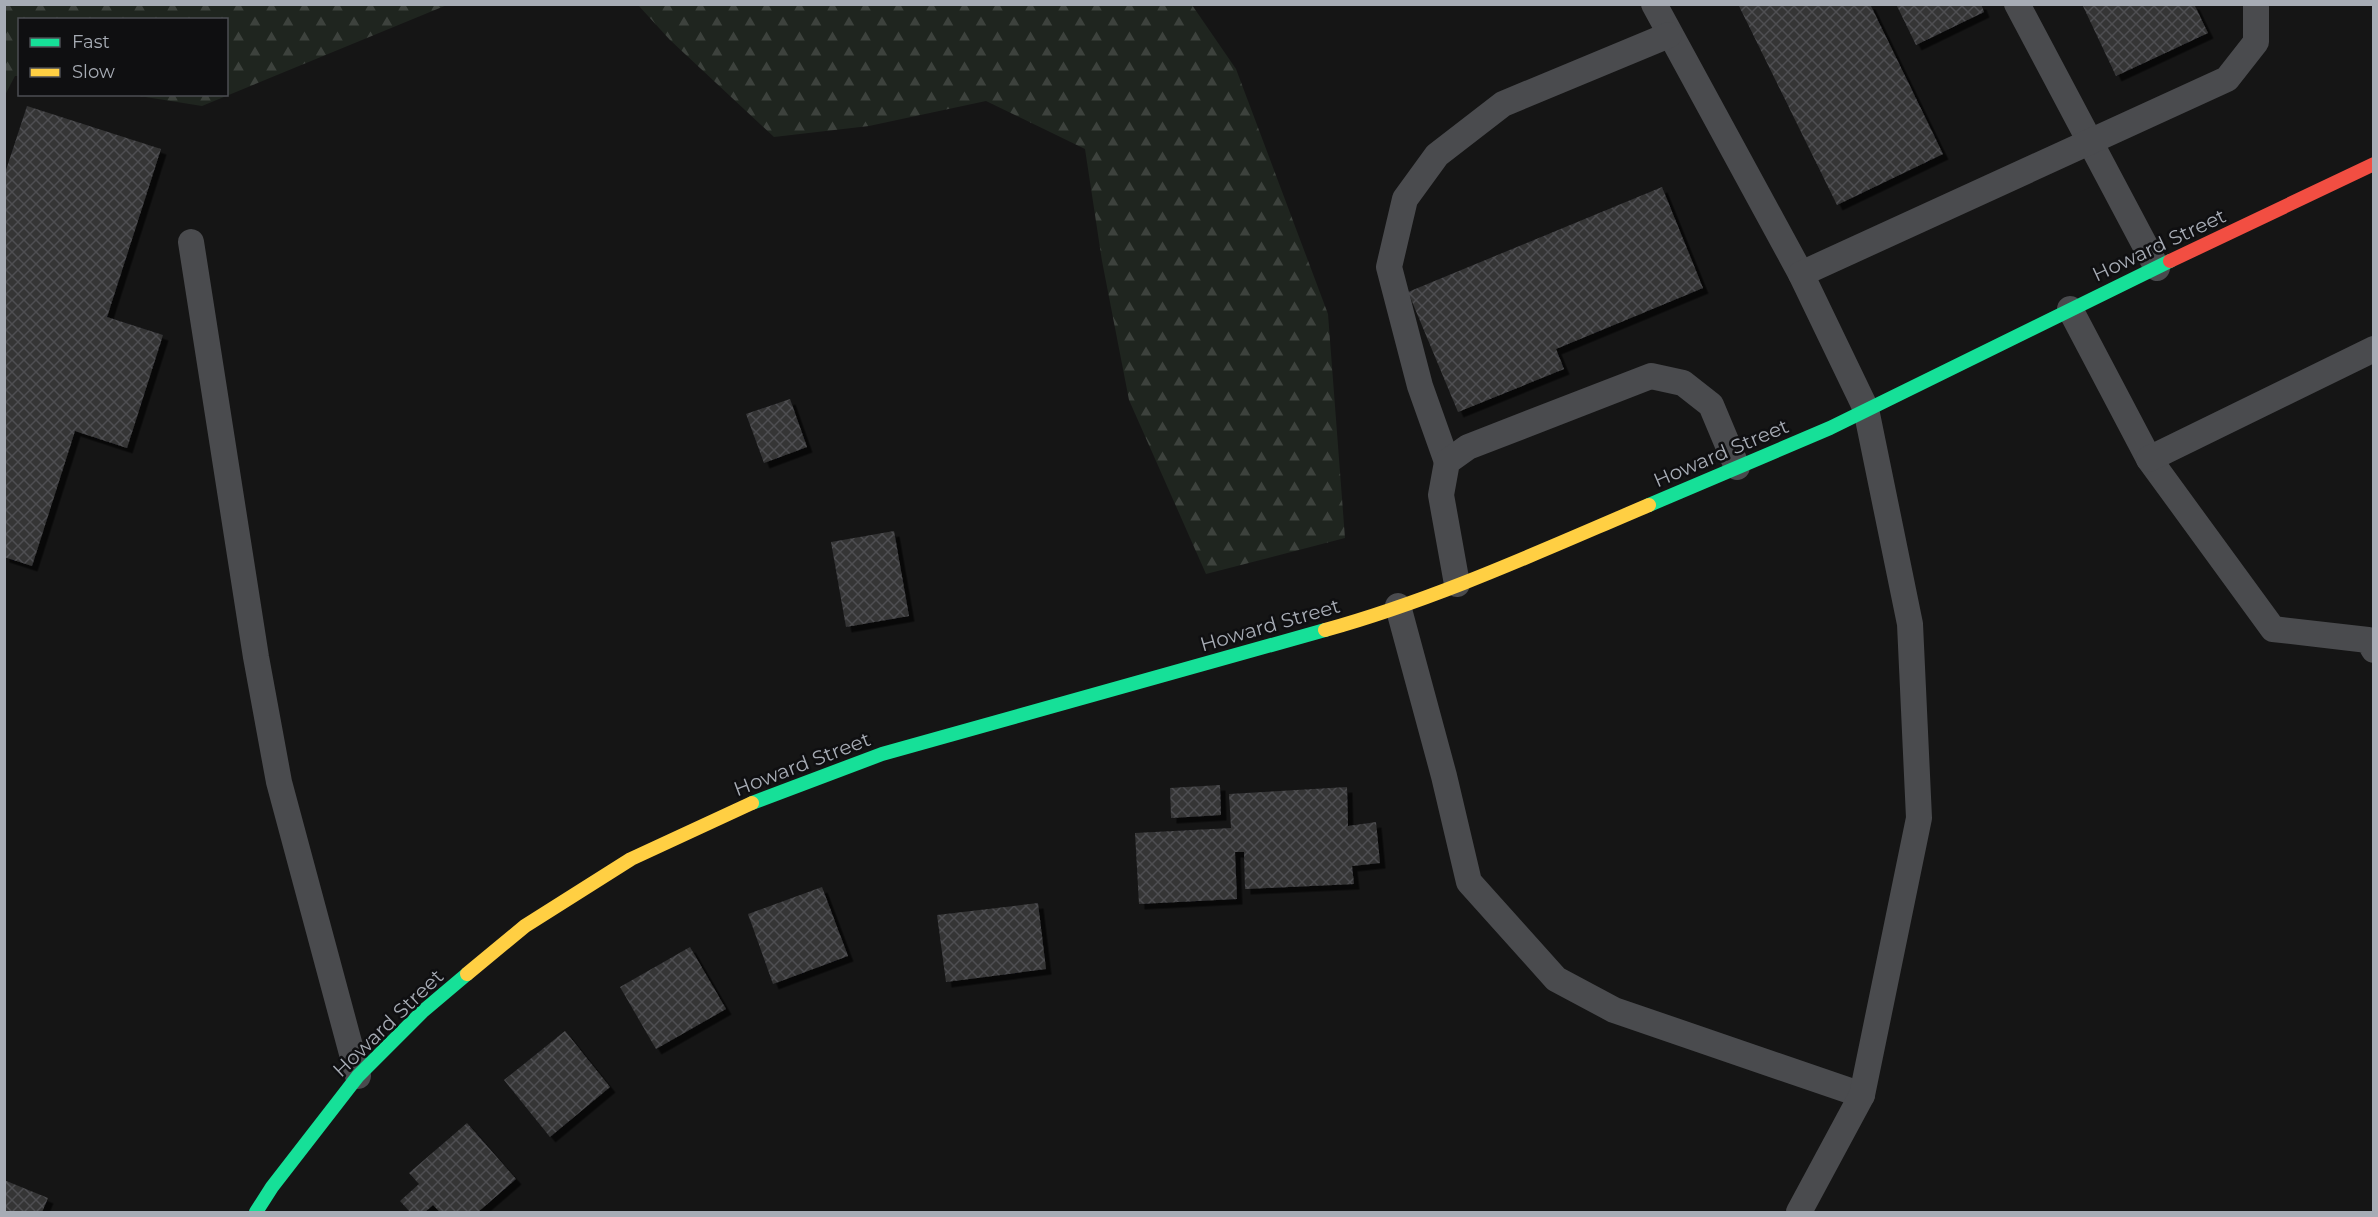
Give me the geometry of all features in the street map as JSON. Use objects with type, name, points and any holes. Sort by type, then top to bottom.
[{"type":"main road","name":"Howard Street","points":[[256,1212],[272,1187],[358,1076],[422,1012],[525,927],[631,859],[753,802],[882,754],[1346,624],[1457,584],[1830,428],[2070,309],[2373,164]]},
{"type":"lane","points":[[1654,4],[1801,274],[1866,409],[1910,624],[1918,818],[1863,1095],[1799,1212]]},
{"type":"lane","points":[[2017,4],[2157,268]]},
{"type":"lane","points":[[1801,274],[2228,80],[2256,42],[2256,4]]},
{"type":"lane","points":[[1457,584],[1441,495],[1447,462],[1420,386],[1389,267],[1405,199],[1437,155],[1503,104],[1669,35]]},
{"type":"lane","points":[[191,242],[256,657],[279,782],[358,1076]]},
{"type":"lane","points":[[2070,309],[2149,459],[2273,629],[2368,640],[2373,650]]},
{"type":"lane","points":[[2149,459],[2373,349]]},
{"type":"lane","points":[[1447,462],[1468,447],[1651,376],[1683,383],[1711,405],[1737,467]]},
{"type":"lane","points":[[1398,606],[1444,776],[1469,882],[1556,979],[1614,1010],[1863,1095]]},
{"type":"green space","points":[[5,4],[447,4],[228,95],[228,18],[18,18],[18,76],[15,76],[5,95]]},
{"type":"green space","points":[[638,5],[1192,5],[1236,69],[1328,314],[1345,538],[1206,574],[1129,400],[1102,261],[1085,149],[986,101],[869,126],[774,137],[670,40]]},
{"type":"green space","points":[[139,96],[226,96],[202,106]]},
{"type":"building","points":[[1738,4],[1870,4],[1943,154],[1837,205]]},
{"type":"building","points":[[1896,4],[1981,4],[1984,12],[1916,45]]},
{"type":"building","points":[[2082,4],[2194,4],[2208,33],[2116,76]]},
{"type":"building","points":[[27,106],[161,149],[107,317],[163,335],[127,448],[75,431],[32,566],[4,557],[4,176]]},
{"type":"building","points":[[1662,187],[1703,288],[1556,349],[1564,369],[1458,412],[1408,292]]},
{"type":"building","points":[[790,399],[807,447],[764,463],[746,414]]},
{"type":"building","points":[[894,531],[909,616],[846,627],[831,542]]},
{"type":"building","points":[[1220,785],[1221,815],[1171,818],[1170,788]]},
{"type":"building","points":[[1347,787],[1348,826],[1376,822],[1380,863],[1352,866],[1354,884],[1245,889],[1244,852],[1235,852],[1237,899],[1139,904],[1135,833],[1231,828],[1229,794]]},
{"type":"building","points":[[822,887],[848,956],[773,984],[748,914]]},
{"type":"building","points":[[1038,903],[1046,969],[946,982],[937,915]]},
{"type":"building","points":[[690,947],[726,1009],[656,1049],[620,987]]},
{"type":"building","points":[[565,1031],[610,1087],[550,1137],[504,1080]]},
{"type":"building","points":[[467,1123],[516,1179],[478,1212],[440,1212],[433,1205],[425,1212],[410,1212],[400,1201],[419,1184],[409,1173]]},
{"type":"building","points":[[4,1180],[48,1198],[42,1212],[4,1212]]},
{"type":"traffic: fast","points":[[1649,505],[1830,428],[2170,261]]},
{"type":"traffic: fast","points":[[752,803],[882,754],[1325,630]]},
{"type":"traffic: fast","points":[[256,1212],[272,1187],[358,1076],[422,1012],[467,974]]},
{"type":"traffic: slow","points":[[1325,630],[1449,589],[1649,505]]},
{"type":"traffic: slow","points":[[467,974],[525,926],[631,859],[752,803]]},
{"type":"traffic: jam","points":[[2170,261],[2374,164]]}]
